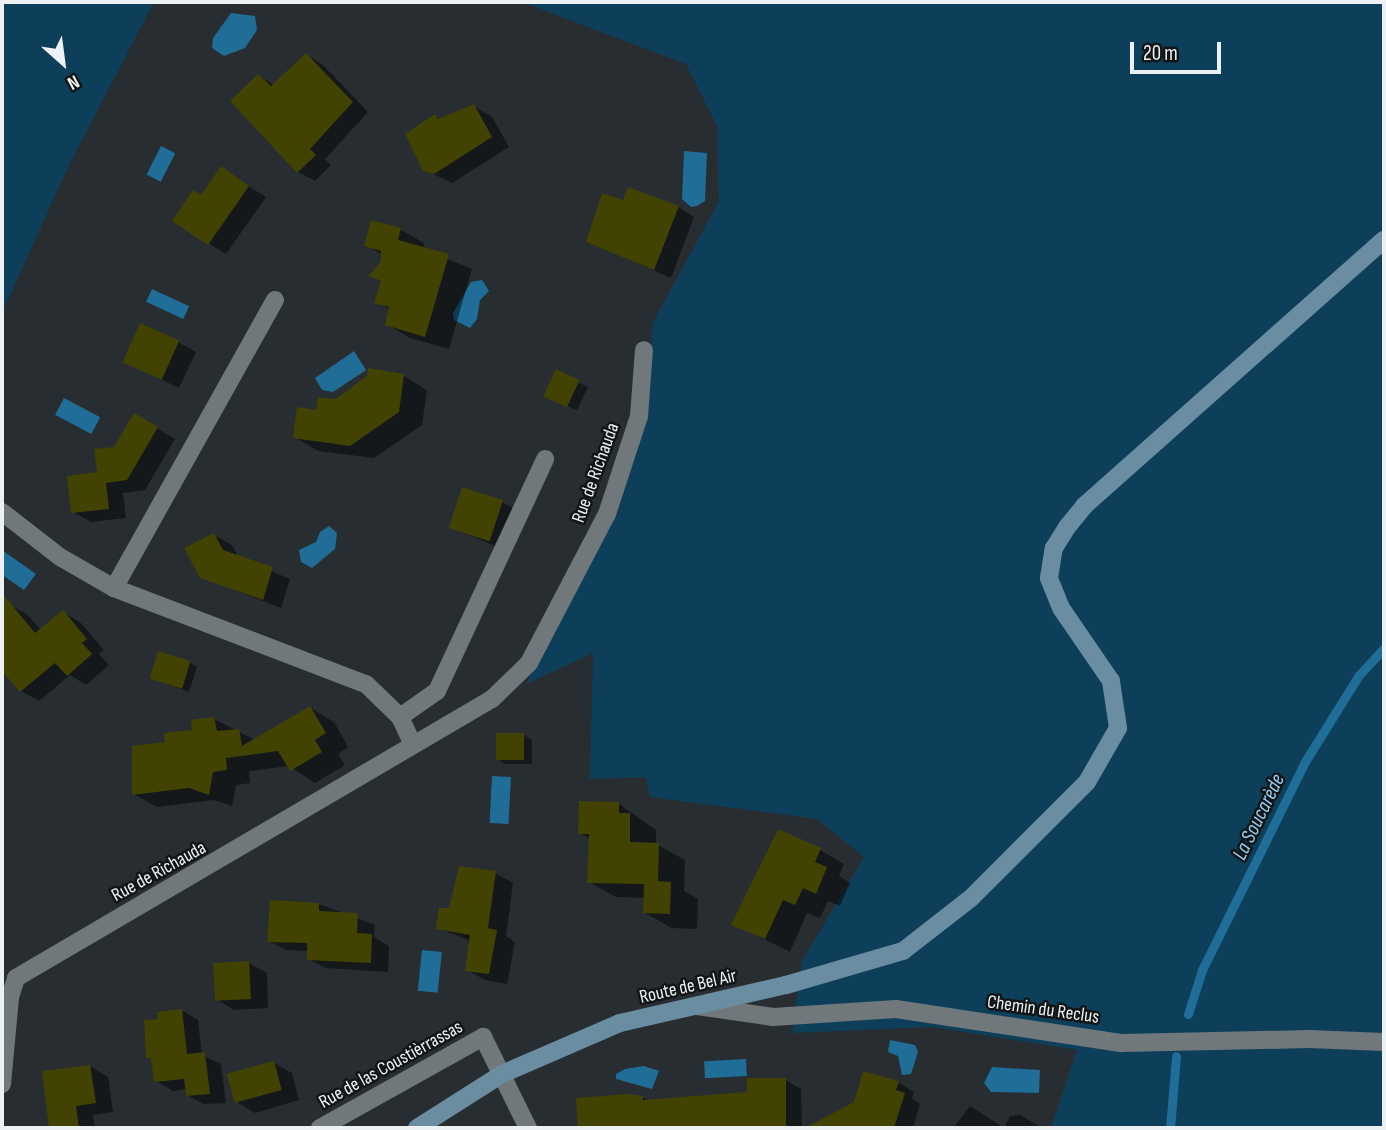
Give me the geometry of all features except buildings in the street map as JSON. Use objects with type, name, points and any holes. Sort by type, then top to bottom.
[{"type":"street","name":"Route de Bel Air","points":[[417,1128],[502,1074],[620,1023],[697,1006],[903,951],[971,898],[1087,782],[1118,728],[1111,681],[1061,608],[1049,578],[1054,548],[1068,526],[1384,240]]},
{"type":"street","points":[[114,588],[275,300]]},
{"type":"street","name":"Rue de Richauda","points":[[2,1084],[9,997],[16,978],[412,743],[492,699],[529,663],[607,514],[639,416],[644,350]]},
{"type":"street","points":[[400,717],[436,691],[545,459]]},
{"type":"street","points":[[2,512],[60,557],[114,588],[366,684],[400,717],[412,743]]},
{"type":"street","name":"Chemin du Reclus","points":[[697,1006],[773,1017],[896,1010],[1122,1043],[1309,1038],[1384,1042]]},
{"type":"street","name":"Rue de las Coustièrrassas","points":[[320,1128],[482,1037],[502,1074]]},
{"type":"street","points":[[502,1074],[528,1128]]},
{"type":"shaded area","points":[[2,2],[154,2],[69,165],[2,313]]},
{"type":"shaded area","points":[[522,2],[1384,2],[1384,1128],[1051,1128],[1077,1050],[933,1027],[792,1033],[802,961],[864,857],[817,819],[650,797],[646,777],[590,779],[593,653],[526,684],[617,514],[646,417],[653,322],[719,201],[717,126],[686,64]]},
{"type":"shaded area","points":[[231,13],[255,16],[257,30],[245,48],[224,56],[212,48],[213,38]]},
{"type":"shaded area","points":[[161,146],[175,153],[161,182],[146,175]]},
{"type":"shaded area","points":[[684,151],[707,153],[705,201],[697,206],[691,207],[682,199]]},
{"type":"shaded area","points":[[482,280],[489,291],[480,300],[477,319],[470,328],[454,320],[453,313],[471,282]]},
{"type":"shaded area","points":[[152,289],[189,306],[183,319],[146,302]]},
{"type":"shaded area","points":[[354,351],[366,370],[333,392],[322,390],[315,378]]},
{"type":"shaded area","points":[[64,398],[100,417],[91,434],[55,415]]},
{"type":"shaded area","points":[[329,526],[337,533],[335,549],[312,568],[301,562],[299,550],[316,542],[320,532]]},
{"type":"shaded area","points":[[2,550],[36,574],[24,590],[2,575]]},
{"type":"shaded area","points":[[492,776],[511,777],[509,824],[490,823]]},
{"type":"shaded area","points":[[422,950],[442,952],[438,993],[418,991]]},
{"type":"shaded area","points":[[890,1040],[915,1045],[918,1052],[911,1074],[902,1075],[898,1056],[888,1052]]},
{"type":"shaded area","points":[[746,1059],[747,1076],[705,1078],[704,1061]]},
{"type":"shaded area","points":[[644,1066],[659,1071],[652,1089],[616,1079],[616,1074],[625,1069]]},
{"type":"shaded area","points":[[992,1067],[1040,1070],[1039,1093],[991,1092],[984,1083]]},
{"type":"waterway","name":"La Soucarède","points":[[1188,1014],[1202,970],[1306,760],[1359,675],[1384,648]]},
{"type":"waterway","name":"La Soucarède","points":[[1170,1128],[1176,1056]]}]
